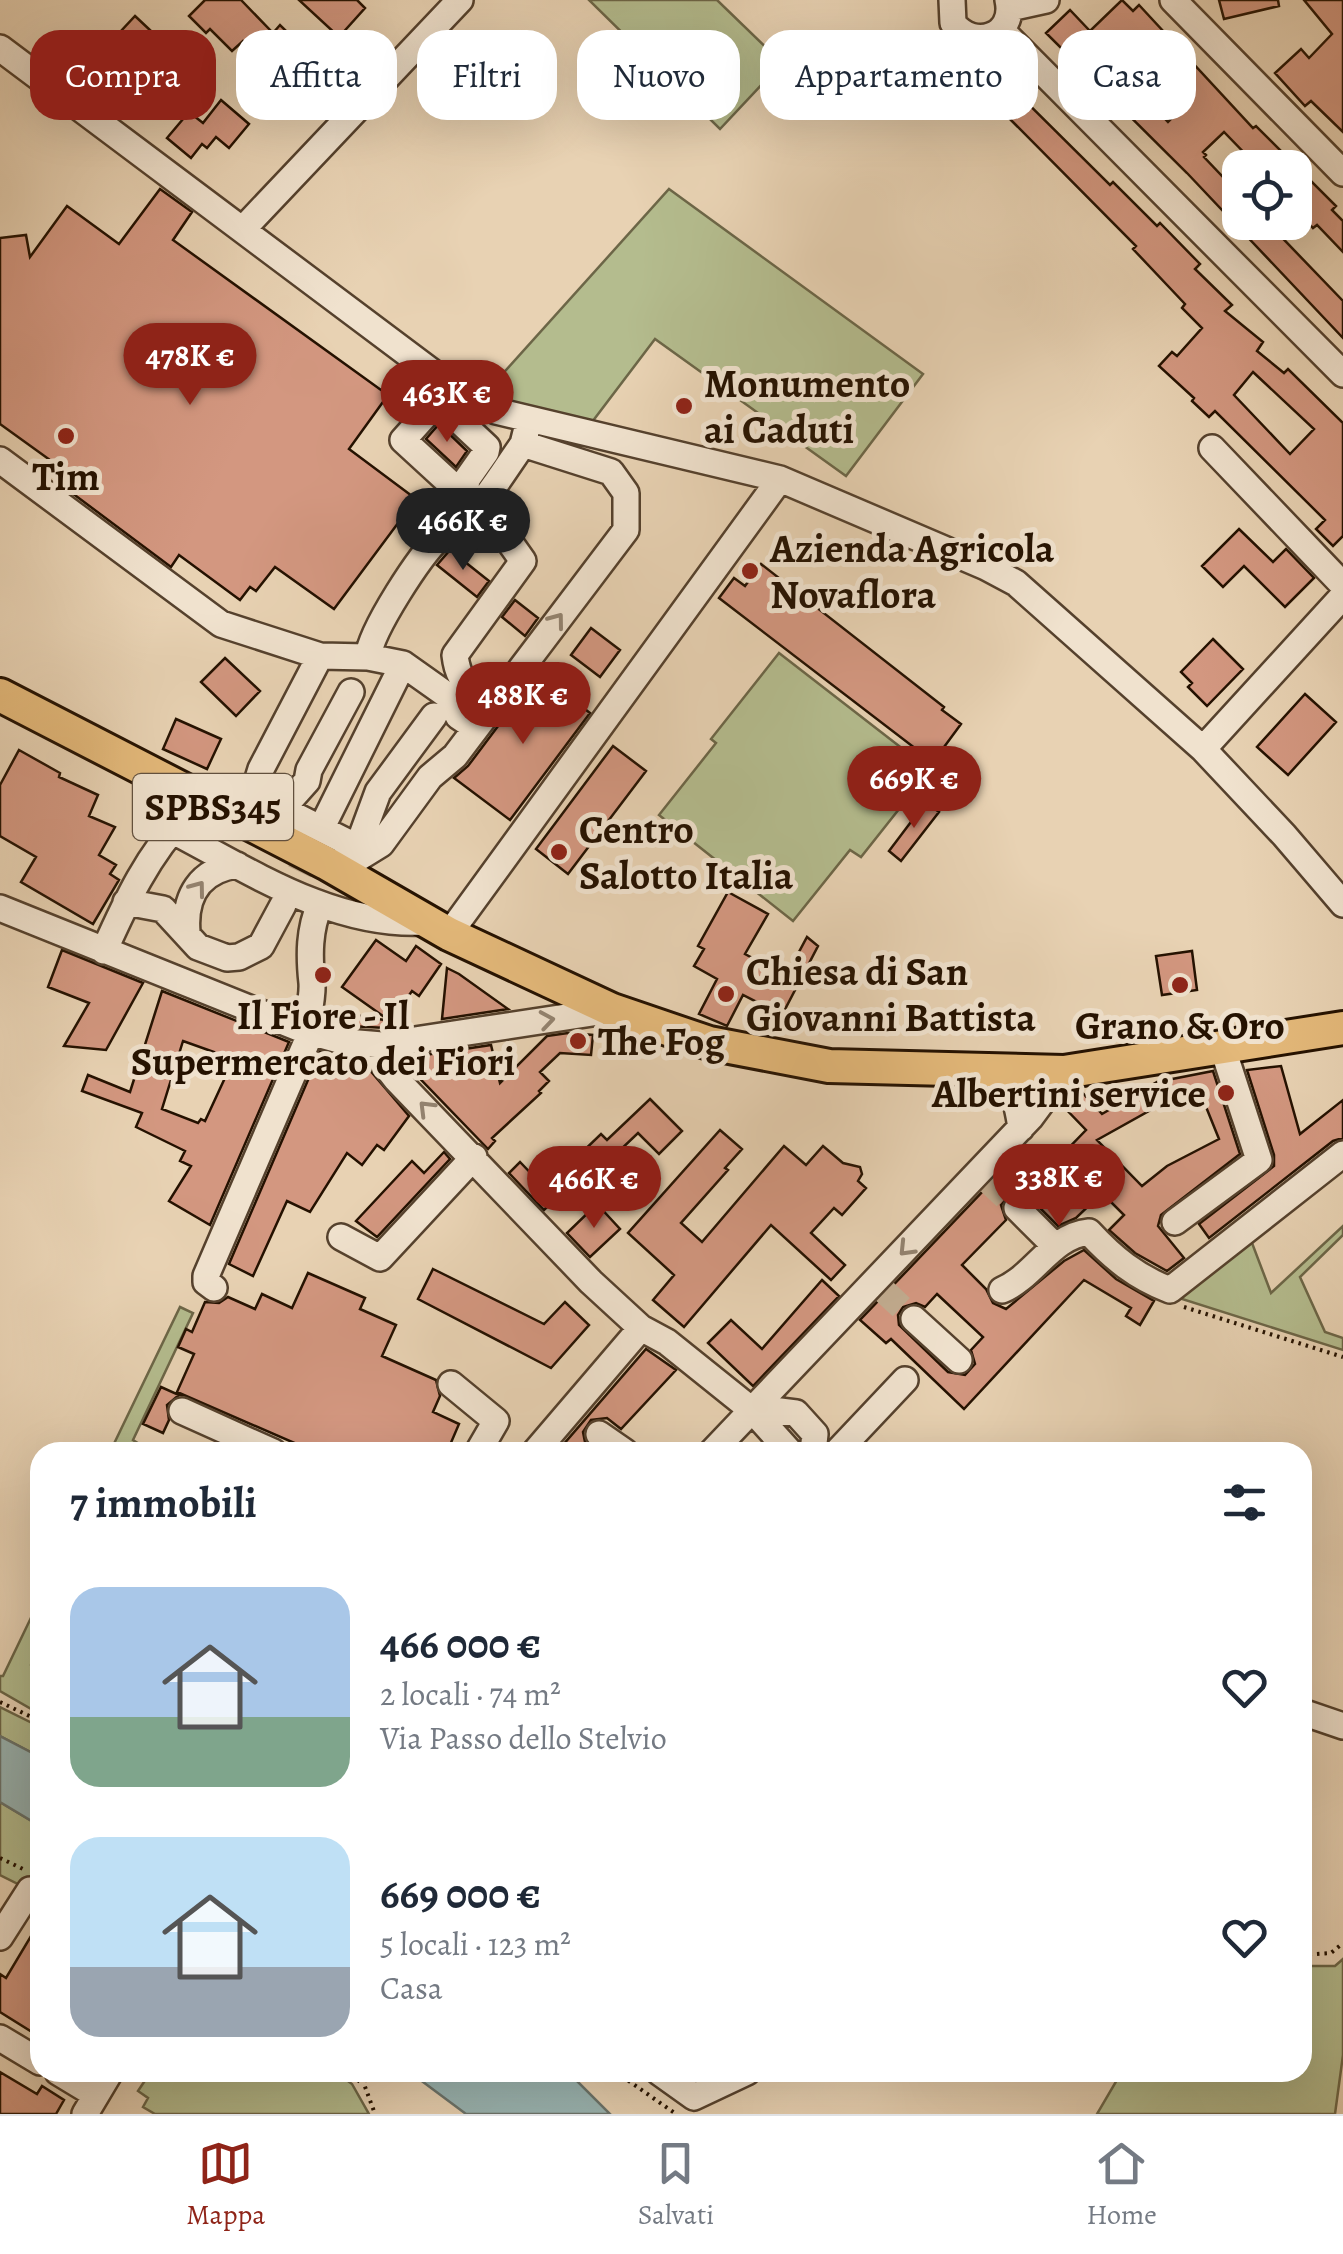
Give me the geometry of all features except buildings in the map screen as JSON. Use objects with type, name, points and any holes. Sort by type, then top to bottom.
[{"type":"main road","name":"SPBS345","points":[[0,695],[326,863],[437,928]]},
{"type":"main road","name":"SPBS345","points":[[0,718],[178,822],[437,928]]},
{"type":"main road","points":[[437,928],[612,1010],[709,1043],[829,1066],[1064,1072],[1343,1028]]},
{"type":"street","points":[[243,230],[460,0]]},
{"type":"street","points":[[952,0],[953,23],[966,36],[985,38],[1006,13],[1046,0]]},
{"type":"street","points":[[1172,0],[1343,173]]},
{"type":"street","points":[[1006,13],[1343,374]]},
{"type":"street","points":[[0,48],[243,230],[445,394],[487,446],[467,479],[461,524]]},
{"type":"street","points":[[445,394],[496,411],[780,479],[1016,583],[1202,749],[1284,834],[1343,904]]},
{"type":"street","points":[[445,394],[403,440],[452,485]]},
{"type":"street","points":[[368,656],[378,624],[440,537],[461,524],[482,503],[523,444],[530,418]]},
{"type":"street","points":[[326,863],[356,860],[381,844],[430,777],[455,756],[626,530],[626,493],[611,472],[523,444]]},
{"type":"street","points":[[1212,448],[1343,585]]},
{"type":"street","points":[[2,464],[187,610],[320,656],[368,656],[403,664],[446,713],[446,739],[430,777]]},
{"type":"street","points":[[104,952],[126,902],[178,822],[238,864],[320,904],[342,913],[437,928],[780,479]]},
{"type":"street","points":[[482,503],[523,561],[455,656],[456,668],[460,679],[478,691],[505,689]]},
{"type":"street","points":[[1202,749],[1343,596]]},
{"type":"street","points":[[320,656],[256,782],[264,800],[353,845],[361,838],[374,799],[436,704],[451,698],[458,716],[468,722],[480,722]]},
{"type":"street","points":[[324,821],[403,664]]},
{"type":"street","points":[[278,807],[307,782],[309,770],[350,692]]},
{"type":"street","points":[[385,784],[410,804]]},
{"type":"street","points":[[381,844],[381,871],[394,903]]},
{"type":"street","points":[[187,932],[185,915],[195,886],[222,866],[238,864]]},
{"type":"street","points":[[126,902],[164,909],[198,947],[213,955],[240,957],[260,946],[283,905]]},
{"type":"street","points":[[214,1288],[206,1282],[206,1276],[308,1032],[312,985],[308,962],[312,922],[320,904]]},
{"type":"street","points":[[0,908],[308,1032],[346,1042],[382,1046],[612,1010]]},
{"type":"street","points":[[382,1046],[382,1061],[396,1078],[591,1282],[641,1328],[668,1342],[758,1417],[781,1442]]},
{"type":"street","points":[[1175,1222],[1259,1160],[1224,1049]]},
{"type":"street","points":[[986,1070],[1008,1084],[1017,1100],[1021,1128]]},
{"type":"street","points":[[725,1442],[758,1417],[983,1176],[1064,1072]]},
{"type":"street","points":[[1002,1290],[1017,1284],[1074,1234],[1089,1232],[1114,1260],[1170,1290],[1343,1154]]},
{"type":"street","points":[[341,1236],[380,1258],[474,1157]]},
{"type":"street","points":[[1016,1208],[1056,1246]]},
{"type":"street","points":[[914,1318],[958,1360]]},
{"type":"street","points":[[544,1442],[641,1328]]},
{"type":"street","points":[[846,1442],[904,1380]]},
{"type":"street","points":[[451,1384],[496,1421],[484,1442]]},
{"type":"street","points":[[758,1417],[787,1409],[796,1413],[815,1434],[814,1442]]},
{"type":"street","points":[[182,1411],[250,1442]]},
{"type":"street","points":[[599,1434],[611,1442]]},
{"type":"street","points":[[1312,1715],[1343,1726]]},
{"type":"street","points":[[0,1937],[30,1890]]},
{"type":"street","points":[[0,2038],[30,2056]]},
{"type":"street","points":[[69,2082],[95,2107],[106,2082]]},
{"type":"street","points":[[673,2082],[694,2097],[726,2082]]},
{"type":"path","points":[[1170,1290],[1175,1304],[1343,1357]]},
{"type":"path","points":[[0,1702],[30,1716]]},
{"type":"path","points":[[0,1855],[8,1861]]},
{"type":"path","points":[[1312,1955],[1331,1953],[1343,1943]]},
{"type":"path","points":[[361,2082],[376,2114]]},
{"type":"path","points":[[630,2082],[676,2114]]},
{"type":"green space","points":[[589,0],[717,0],[760,42],[760,86],[740,108],[740,30],[619,30]]},
{"type":"green space","points":[[711,120],[728,120],[720,129]]},
{"type":"green space","points":[[669,189],[923,374],[846,476],[655,339],[592,422],[501,400],[503,395],[489,389]]},
{"type":"green space","points":[[779,653],[930,770],[861,857],[850,850],[793,921],[659,815],[716,743],[711,739]]},
{"type":"green space","points":[[1343,1226],[1343,1235],[1300,1277],[1325,1332],[1343,1338],[1343,1350],[1182,1299],[1177,1291],[1249,1235],[1271,1293]]},
{"type":"green space","points":[[180,1307],[193,1313],[133,1440],[136,1442],[115,1442]]},
{"type":"green space","points":[[30,1620],[30,1708],[0,1691],[3,1676]]},
{"type":"green space","points":[[0,1707],[30,1722],[30,1752],[0,1736]]},
{"type":"green space","points":[[0,1802],[30,1820],[30,1890],[0,1875]]},
{"type":"green space","points":[[1343,1959],[1343,2055],[1335,2114],[1097,2114],[1116,2082],[1312,2082],[1312,1966],[1335,1966]]},
{"type":"green space","points":[[144,2082],[349,2082],[369,2114],[155,2114],[143,2107],[148,2098],[138,2091]]},
{"type":"water","points":[[0,1736],[30,1752],[30,1820],[0,1802]]},
{"type":"water","points":[[423,2082],[578,2082],[610,2114],[466,2114]]},
{"type":"tunnel","points":[[283,905],[316,838]]},
{"type":"tunnel","points":[[987,1180],[1017,1208]]},
{"type":"tunnel","points":[[883,1290],[914,1319]]},
{"type":"place","name":"Monumento ai Caduti","points":[[684,406]]},
{"type":"place","name":"Tim","points":[[66,436]]},
{"type":"place","name":"Azienda Agricola Novaflora","points":[[750,571]]},
{"type":"place","name":"Centro Salotto Italia","points":[[559,852]]},
{"type":"place","name":"Il Fiore - Il Supermercato dei Fiori","points":[[323,975]]},
{"type":"place","name":"Grano & Oro","points":[[1180,985]]},
{"type":"place","name":"Chiesa di San Giovanni Battista","points":[[726,994]]},
{"type":"place","name":"The Fog","points":[[578,1041]]},
{"type":"place","name":"Albertini service","points":[[1226,1093]]}]
